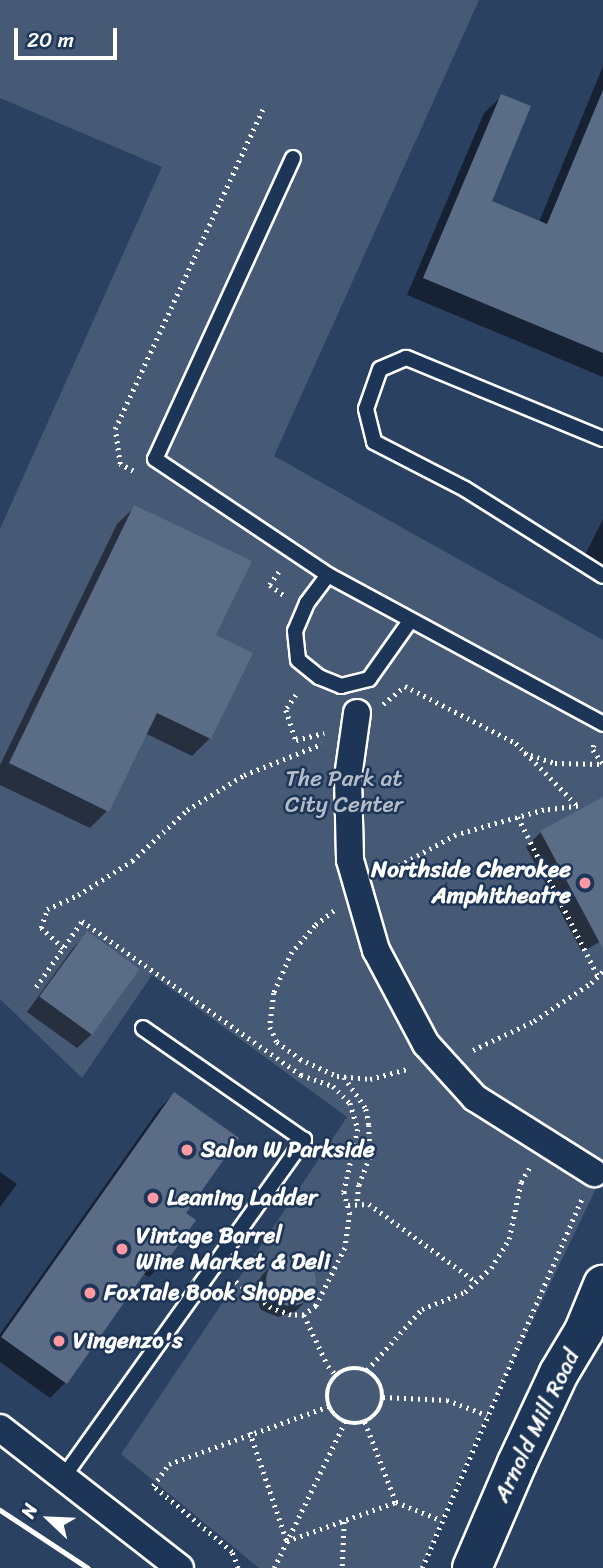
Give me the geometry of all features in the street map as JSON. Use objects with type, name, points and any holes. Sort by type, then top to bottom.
[{"type":"main road","name":"Arnold Mill Road","points":[[472,1568],[517,1463],[559,1373],[584,1331],[603,1285]]},
{"type":"street","points":[[358,713],[348,778],[350,860],[376,950],[426,1044],[475,1098],[594,1173]]},
{"type":"street","points":[[0,1428],[62,1479],[180,1568]]},
{"type":"lane","points":[[293,158],[155,459],[328,575],[603,724]]},
{"type":"lane","points":[[603,439],[406,358],[380,369],[366,409],[374,442],[465,489],[603,576]]},
{"type":"lane","points":[[328,575],[307,603],[295,631],[298,660],[319,677],[341,686],[369,679],[410,621]]},
{"type":"lane","points":[[62,1479],[304,1140],[143,1027]]},
{"type":"path","points":[[296,695],[286,710],[296,740],[327,733]]},
{"type":"path","points":[[63,948],[41,928],[47,909],[78,895],[132,861],[187,810],[244,775],[326,742]]},
{"type":"path","points":[[524,752],[555,763],[602,764]]},
{"type":"path","points":[[518,817],[598,976]]},
{"type":"path","points":[[344,1077],[366,1109],[369,1125],[370,1157],[359,1185],[357,1205]]},
{"type":"path","points":[[367,1370],[422,1309],[465,1292],[491,1268],[509,1239],[521,1182],[543,1143]]},
{"type":"path","points":[[422,1568],[594,1173]]},
{"type":"path","points":[[348,1205],[369,1204],[475,1281]]},
{"type":"path","points":[[304,1315],[328,1366],[336,1375]]},
{"type":"path","points":[[356,1367],[367,1370],[382,1386],[383,1397],[374,1416],[365,1422],[345,1422],[334,1415],[327,1395],[336,1375],[356,1367]]},
{"type":"path","points":[[383,1397],[447,1400],[487,1415]]},
{"type":"path","points":[[238,1568],[232,1552],[153,1486],[169,1464],[250,1432],[329,1406]]},
{"type":"path","points":[[274,1568],[345,1422]]},
{"type":"path","points":[[365,1422],[396,1502]]},
{"type":"path","points":[[250,1432],[287,1541]]},
{"type":"path","points":[[287,1541],[396,1502],[441,1520]]},
{"type":"path","points":[[342,1567],[344,1520]]},
{"type":"green space","name":"The Park at City Center","points":[[0,0],[479,0],[274,456],[603,640],[603,1174],[479,1432],[421,1568],[259,1568],[121,1454],[347,1117],[152,975],[82,1078],[0,999],[0,529],[162,167],[0,98]]},
{"type":"building","points":[[603,90],[603,353],[423,278],[501,94],[531,106],[492,201],[547,224]]},
{"type":"building","points":[[134,505],[252,561],[216,635],[253,653],[211,739],[157,713],[109,812],[9,763]]},
{"type":"building","name":"Northside Cherokee Amphitheatre","points":[[603,797],[603,949],[540,831]]},
{"type":"building","points":[[87,931],[140,969],[92,1035],[39,997]]},
{"type":"building","points":[[174,1092],[239,1138],[186,1213],[196,1220],[165,1264],[156,1257],[67,1384],[1,1337]]},
{"type":"building","points":[[291,1256],[309,1263],[316,1281],[309,1299],[291,1306],[273,1299],[266,1281],[273,1263]]},
{"type":"railway","points":[[0,1510],[88,1568]]},
{"type":"place","name":"Northside Cherokee Amphitheatre","points":[[585,883]]},
{"type":"place","name":"Salon W Parkside","points":[[187,1150]]},
{"type":"place","name":"Leaning Ladder","points":[[153,1198]]},
{"type":"place","name":"Vintage Barrel Wine Market & Deli","points":[[122,1249]]},
{"type":"place","name":"FoxTale Book Shoppe","points":[[90,1293]]},
{"type":"place","name":"Vingenzo's","points":[[59,1341]]}]
